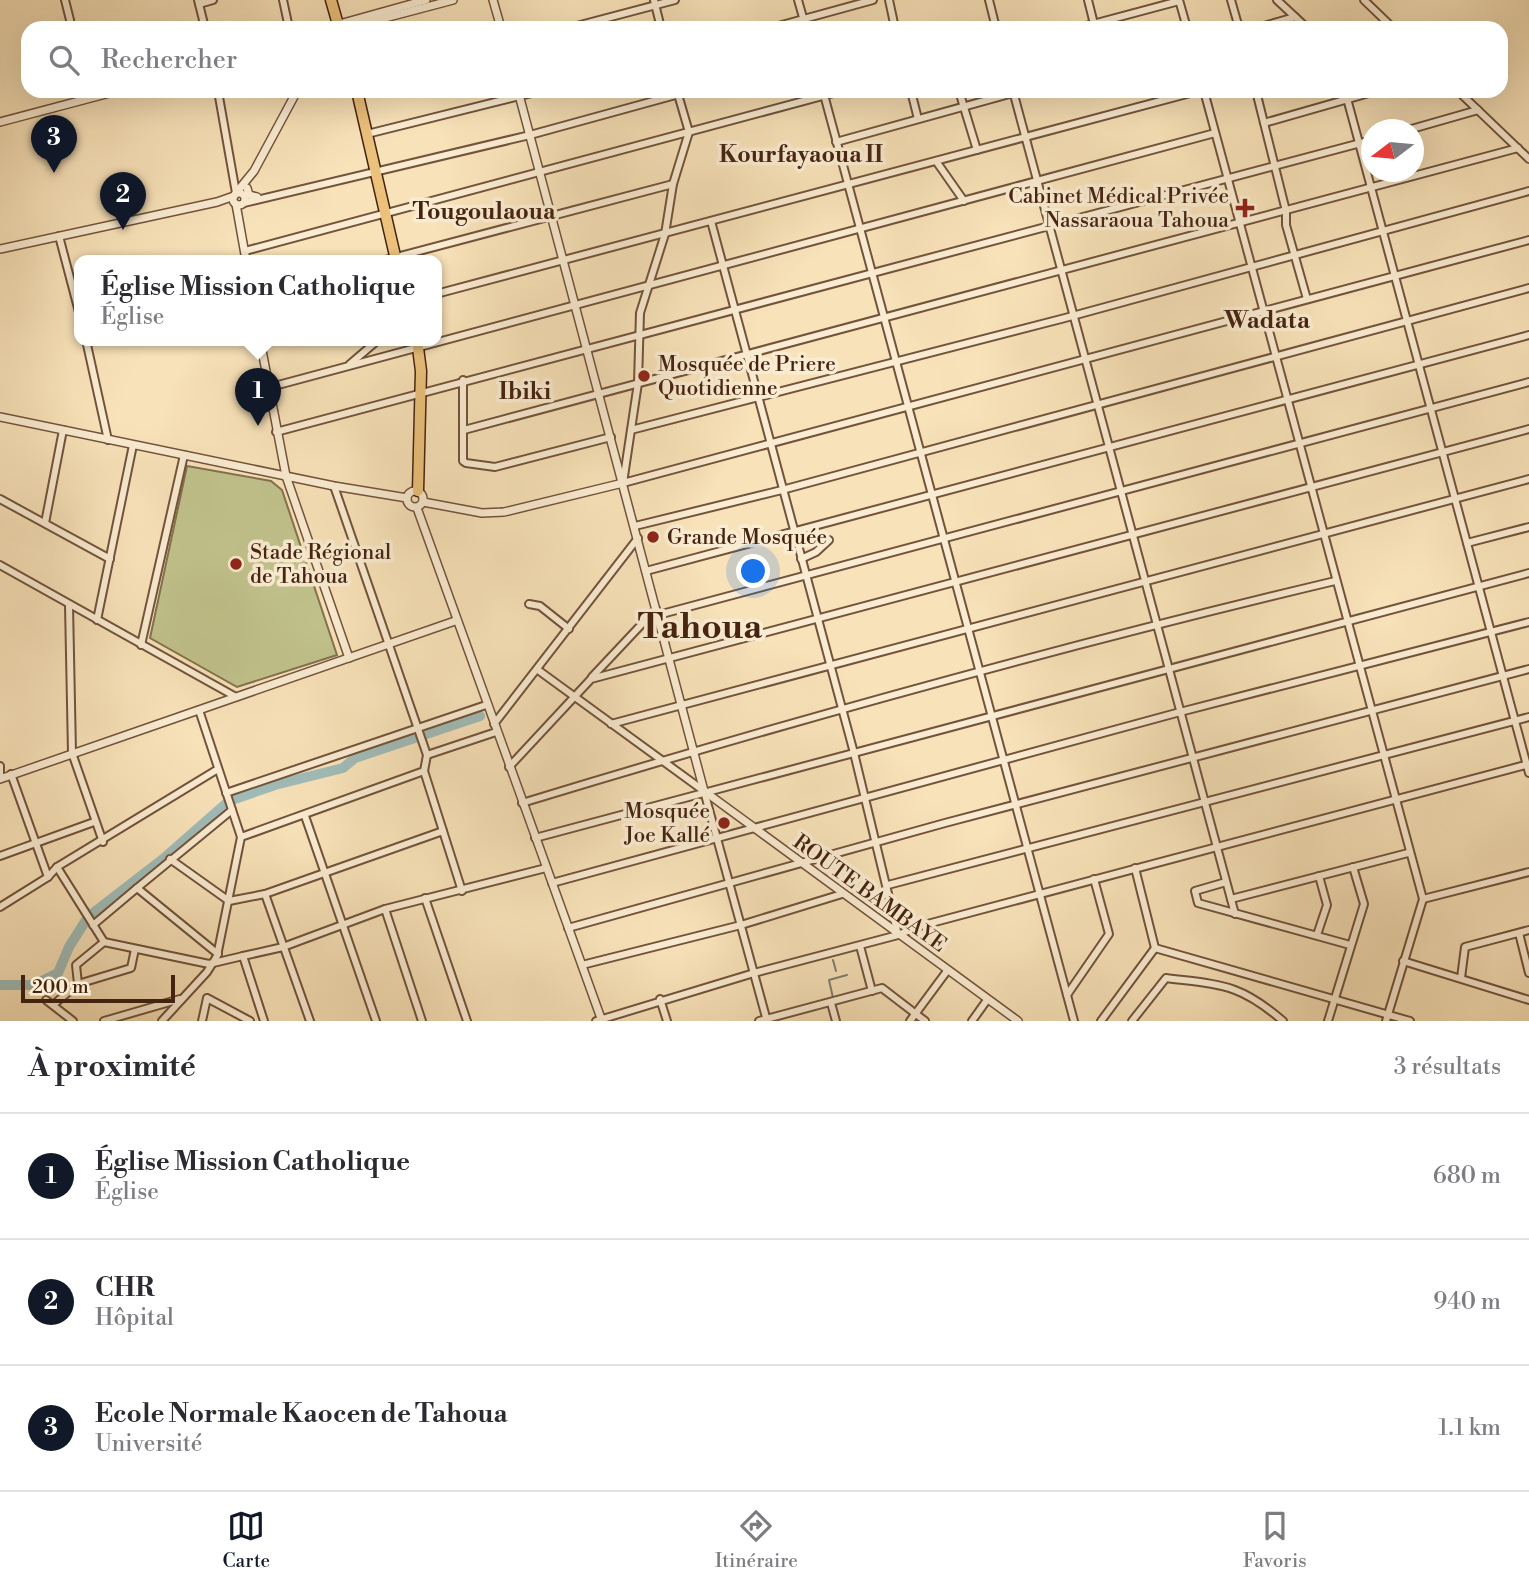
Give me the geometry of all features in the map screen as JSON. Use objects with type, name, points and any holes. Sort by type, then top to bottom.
[{"type":"main road","points":[[331,0],[340,21]]},
{"type":"main road","points":[[337,0],[341,21]]},
{"type":"main road","points":[[359,98],[392,255]]},
{"type":"main road","points":[[418,346],[418,491]]},
{"type":"street","points":[[65,0],[70,21]]},
{"type":"street","points":[[203,21],[198,2],[213,0]]},
{"type":"street","points":[[283,0],[288,21]]},
{"type":"street","points":[[358,21],[426,0]]},
{"type":"street","points":[[363,21],[453,0]]},
{"type":"street","points":[[493,0],[499,21]]},
{"type":"street","points":[[593,21],[654,3],[675,0]]},
{"type":"street","points":[[798,0],[803,19]]},
{"type":"street","points":[[796,21],[873,0]]},
{"type":"street","points":[[889,0],[894,21]]},
{"type":"street","points":[[989,0],[994,21]]},
{"type":"street","points":[[1087,0],[1093,21]]},
{"type":"street","points":[[1105,21],[1179,0],[1185,21]]},
{"type":"street","points":[[1231,0],[1237,21]]},
{"type":"street","points":[[1277,0],[1299,21]]},
{"type":"street","points":[[1364,0],[1386,21]]},
{"type":"street","points":[[654,3],[659,21]]},
{"type":"street","points":[[1284,21],[1295,18]]},
{"type":"street","points":[[0,119],[78,98]]},
{"type":"street","points":[[219,98],[239,198],[245,255]]},
{"type":"street","points":[[239,198],[293,98]]},
{"type":"street","points":[[367,134],[503,98]]},
{"type":"street","points":[[519,98],[754,973],[764,1020],[881,988],[925,1021]]},
{"type":"street","points":[[0,249],[217,202],[257,197],[376,172],[530,135],[660,98]]},
{"type":"street","points":[[623,483],[638,383],[640,313],[665,234],[673,184],[689,132],[679,98]]},
{"type":"street","points":[[248,255],[385,212],[689,132],[806,98]]},
{"type":"street","points":[[824,98],[1074,1021]]},
{"type":"street","points":[[913,98],[918,119]]},
{"type":"street","points":[[961,98],[977,150]]},
{"type":"street","points":[[836,142],[994,98]]},
{"type":"street","points":[[1016,98],[1236,914]]},
{"type":"street","points":[[442,292],[1172,98]]},
{"type":"street","points":[[1205,98],[1408,853],[1423,899],[1387,1017]]},
{"type":"street","points":[[1258,98],[1286,211],[1286,225],[1307,299]]},
{"type":"street","points":[[1264,122],[1351,98]]},
{"type":"street","points":[[1465,98],[1529,159]]},
{"type":"street","points":[[1347,99],[1529,773]]},
{"type":"street","points":[[1424,125],[1478,110]]},
{"type":"street","points":[[442,338],[576,307],[1215,133]]},
{"type":"street","points":[[276,432],[1359,143]]},
{"type":"street","points":[[464,430],[1518,148]]},
{"type":"street","points":[[936,161],[964,201]]},
{"type":"street","points":[[239,198],[254,171]]},
{"type":"street","points":[[408,255],[673,184]]},
{"type":"street","points":[[631,430],[1073,315],[1529,191]]},
{"type":"street","points":[[239,198],[248,193],[257,197]]},
{"type":"street","points":[[711,221],[854,752],[898,935]]},
{"type":"street","points":[[59,236],[74,293]]},
{"type":"street","points":[[407,498],[410,505],[482,513],[504,512],[623,483],[1529,241]]},
{"type":"street","points":[[635,526],[782,490],[1529,288]]},
{"type":"street","points":[[646,571],[1529,335]]},
{"type":"street","points":[[87,346],[108,440]]},
{"type":"street","points":[[262,346],[267,388],[286,476],[349,657]]},
{"type":"street","points":[[349,366],[370,346]]},
{"type":"street","points":[[267,388],[349,366],[409,346]]},
{"type":"street","points":[[463,380],[463,461],[495,467],[611,437]]},
{"type":"street","points":[[509,767],[657,612],[1121,492],[1529,382]]},
{"type":"street","points":[[0,417],[334,486],[407,498]]},
{"type":"street","points":[[591,679],[1529,429]]},
{"type":"street","points":[[45,523],[63,430]]},
{"type":"street","points":[[97,620],[133,445]]},
{"type":"street","points":[[141,645],[184,455]]},
{"type":"street","points":[[611,724],[1529,479]]},
{"type":"street","points":[[334,486],[427,755],[424,771],[462,891]]},
{"type":"street","points":[[407,498],[412,492],[418,491],[424,497],[420,505],[456,621],[600,1020],[660,999],[860,946],[920,926],[1528,764]]},
{"type":"street","points":[[0,499],[110,559]]},
{"type":"street","points":[[1467,543],[1529,527]]},
{"type":"street","points":[[427,755],[495,728],[638,537]]},
{"type":"street","points":[[801,559],[816,552],[829,540]]},
{"type":"street","points":[[0,565],[236,697]]},
{"type":"street","points":[[535,838],[1529,573]]},
{"type":"street","points":[[522,803],[842,709],[1156,624],[1335,581]]},
{"type":"street","points":[[529,604],[540,606],[569,629]]},
{"type":"street","points":[[69,605],[72,753],[103,842]]},
{"type":"street","points":[[0,766],[0,778],[456,621]]},
{"type":"street","points":[[552,883],[1180,712],[1529,622]]},
{"type":"street","points":[[568,928],[876,842],[1529,669]]},
{"type":"street","points":[[538,670],[704,791]]},
{"type":"street","points":[[226,793],[486,705]]},
{"type":"street","points":[[162,1021],[207,972],[209,964],[218,954],[232,871],[241,837],[199,710]]},
{"type":"street","points":[[888,886],[1529,717]]},
{"type":"street","points":[[0,907],[48,877],[57,867],[103,842],[218,769]]},
{"type":"street","points":[[241,837],[424,771]]},
{"type":"street","points":[[11,775],[48,877]]},
{"type":"street","name":"ROUTE BAMBAYE","points":[[704,791],[1018,1021]]},
{"type":"street","points":[[93,925],[232,810]]},
{"type":"street","points":[[305,816],[376,1021]]},
{"type":"street","points":[[0,856],[94,822]]},
{"type":"street","points":[[170,859],[229,901],[265,894],[443,831]]},
{"type":"street","points":[[1231,899],[1408,853]]},
{"type":"street","points":[[57,867],[104,942],[209,964],[283,947],[385,909],[546,868]]},
{"type":"street","points":[[1328,1021],[1364,904],[1353,867]]},
{"type":"street","points":[[1135,868],[1155,948]]},
{"type":"street","points":[[1423,899],[1529,872]]},
{"type":"street","points":[[1317,935],[1327,905],[1318,876]]},
{"type":"street","points":[[1067,995],[1109,934],[1094,879]]},
{"type":"street","points":[[1226,882],[1195,891],[1198,903],[1350,945]]},
{"type":"street","points":[[136,888],[218,954]]},
{"type":"street","points":[[265,894],[310,1021]]},
{"type":"street","points":[[582,965],[741,925],[842,894]]},
{"type":"street","points":[[425,898],[467,1021]]},
{"type":"street","points":[[385,909],[422,1021]]},
{"type":"street","points":[[1461,978],[1465,947],[1529,930]]},
{"type":"street","points":[[1518,933],[1529,973]]},
{"type":"street","points":[[78,984],[76,965],[104,942]]},
{"type":"street","points":[[860,946],[872,990]]},
{"type":"street","points":[[1155,948],[1334,997],[1387,1017],[1410,1021]]},
{"type":"street","points":[[1101,1021],[1155,948]]},
{"type":"street","points":[[53,1005],[78,984],[131,968],[135,949]]},
{"type":"street","points":[[243,957],[264,1021]]},
{"type":"street","points":[[1404,961],[1529,1000]]},
{"type":"street","points":[[910,1021],[947,971]]},
{"type":"street","points":[[1132,1021],[1166,978],[1233,987],[1262,1003],[1283,1021]]},
{"type":"street","points":[[202,1021],[204,996],[250,1021]]},
{"type":"street","points":[[104,1021],[182,999]]},
{"type":"street","points":[[660,999],[667,1021]]},
{"type":"street","points":[[46,1000],[73,1021]]},
{"type":"street","points":[[972,1021],[988,1000]]},
{"type":"street","points":[[831,1003],[836,1021]]},
{"type":"green space","name":"Stade Régional de Tahoua","points":[[187,466],[271,481],[282,490],[337,655],[237,687],[150,638]]},
{"type":"waterway","points":[[0,985],[34,985],[58,973],[69,947],[88,917],[163,859],[229,801],[275,785],[343,768],[355,758],[480,716]]},
{"type":"waterway","points":[[833,960],[836,971]]},
{"type":"waterway","points":[[833,998],[829,980],[847,975]]},
{"type":"place","name":"Ecole Normale Kaocen de Tahoua","points":[[54,173]]},
{"type":"place","name":"Cabinet Médical Privée Nassaraoua Tahoua","points":[[1245,208]]},
{"type":"place","name":"CHR","points":[[123,230]]},
{"type":"place","name":"Mosquée de Priere Quotidienne","points":[[644,376]]},
{"type":"place","name":"Église Mission Catholique","points":[[258,426]]},
{"type":"place","name":"Grande Mosquée","points":[[653,537]]},
{"type":"place","name":"Stade Régional de Tahoua","points":[[236,564]]},
{"type":"place","name":"Mosquée Joe Kallé","points":[[724,823]]},
{"type":"district","name":"Kourfayaoua II","points":[[801,154]]},
{"type":"district","name":"Tougoulaoua","points":[[484,211]]},
{"type":"district","name":"Wadata","points":[[1267,320]]},
{"type":"district","name":"Ibiki","points":[[525,391]]},
{"type":"district","name":"Tahoua","points":[[700,626]]}]
